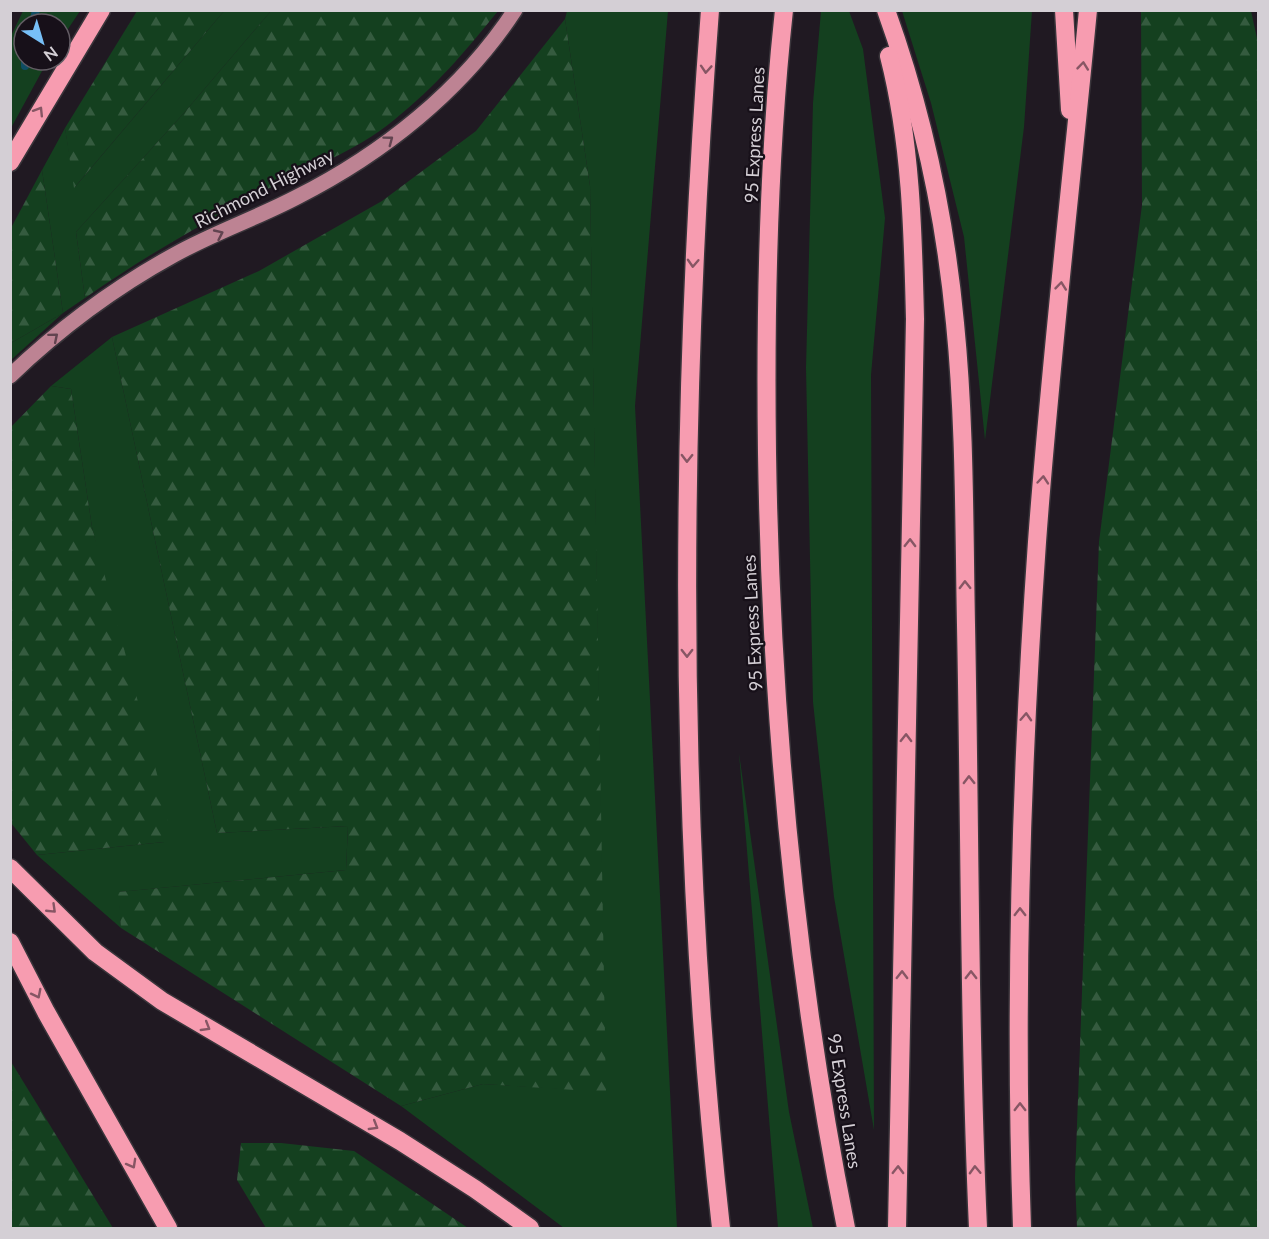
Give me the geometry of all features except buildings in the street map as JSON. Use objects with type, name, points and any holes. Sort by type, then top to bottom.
[{"type":"highway","points":[[10,162],[101,10]]},
{"type":"highway","points":[[710,10],[700,144],[689,369],[687,667],[692,844],[702,1019],[721,1228]]},
{"type":"highway","name":"95 Express Lanes","points":[[784,10],[769,250],[766,380],[770,579],[781,763],[800,946],[816,1057],[846,1228]]},
{"type":"highway","points":[[878,10],[891,64],[906,151],[913,234],[915,308],[897,1228]]},
{"type":"highway","points":[[886,10],[918,116],[934,185],[947,257],[955,322],[965,597],[971,1058],[978,1228]]},
{"type":"highway","points":[[1064,10],[1073,166]]},
{"type":"highway","points":[[1022,1228],[1020,897],[1026,719],[1038,538],[1088,10]]},
{"type":"highway","points":[[10,868],[95,952],[162,1001],[400,1141],[475,1189],[530,1228]]},
{"type":"highway","points":[[10,942],[52,1022],[168,1228]]},
{"type":"main road","name":"Richmond Highway","points":[[10,376],[65,328],[138,276],[176,254],[297,197],[346,170],[389,140],[455,83],[485,50],[515,10]]},
{"type":"green space","points":[[80,11],[72,23],[72,12],[23,12]]},
{"type":"green space","points":[[137,11],[224,11],[74,188],[65,128]]},
{"type":"green space","points":[[224,11],[271,11],[184,113],[76,232],[85,298],[63,313],[42,170],[65,128],[75,187]]},
{"type":"green space","points":[[271,11],[498,11],[437,81],[379,131],[347,151],[262,192],[194,229],[85,298],[76,232],[184,113]]},
{"type":"green space","points":[[567,11],[668,11],[635,406],[677,1228],[564,1228],[401,1106],[483,1084],[605,1091],[590,186],[565,19]]},
{"type":"green space","points":[[821,11],[849,11],[863,49],[885,218],[871,375],[874,1130],[834,897],[813,702],[806,368],[813,103]]},
{"type":"green space","points":[[902,11],[1032,11],[1024,127],[985,440],[964,237],[931,103]]},
{"type":"green space","points":[[1141,11],[1251,11],[1258,43],[1258,1228],[1077,1228],[1075,1178],[1099,542],[1142,205]]},
{"type":"green space","points":[[565,19],[590,186],[606,1092],[483,1084],[401,1106],[121,928],[118,892],[346,870],[348,826],[217,833],[112,337],[259,271],[382,201],[476,131]]},
{"type":"green space","points":[[12,34],[12,72],[41,72],[11,128]]},
{"type":"green space","points":[[42,170],[63,313],[11,343],[11,228]]},
{"type":"green space","points":[[63,313],[11,360],[11,343]]},
{"type":"green space","points":[[112,337],[217,833],[348,826],[346,870],[119,892],[121,928],[37,855],[164,842],[92,527],[71,389],[51,386]]},
{"type":"green space","points":[[51,386],[71,389],[92,527],[168,816],[164,842],[37,855],[11,823],[11,427]]},
{"type":"green space","points":[[739,753],[789,1112],[813,1228],[778,1228]]},
{"type":"green space","points":[[10,1061],[13,1065],[113,1228],[11,1228]]},
{"type":"green space","points":[[241,1143],[281,1143],[354,1151],[468,1228],[266,1228],[237,1180]]}]
